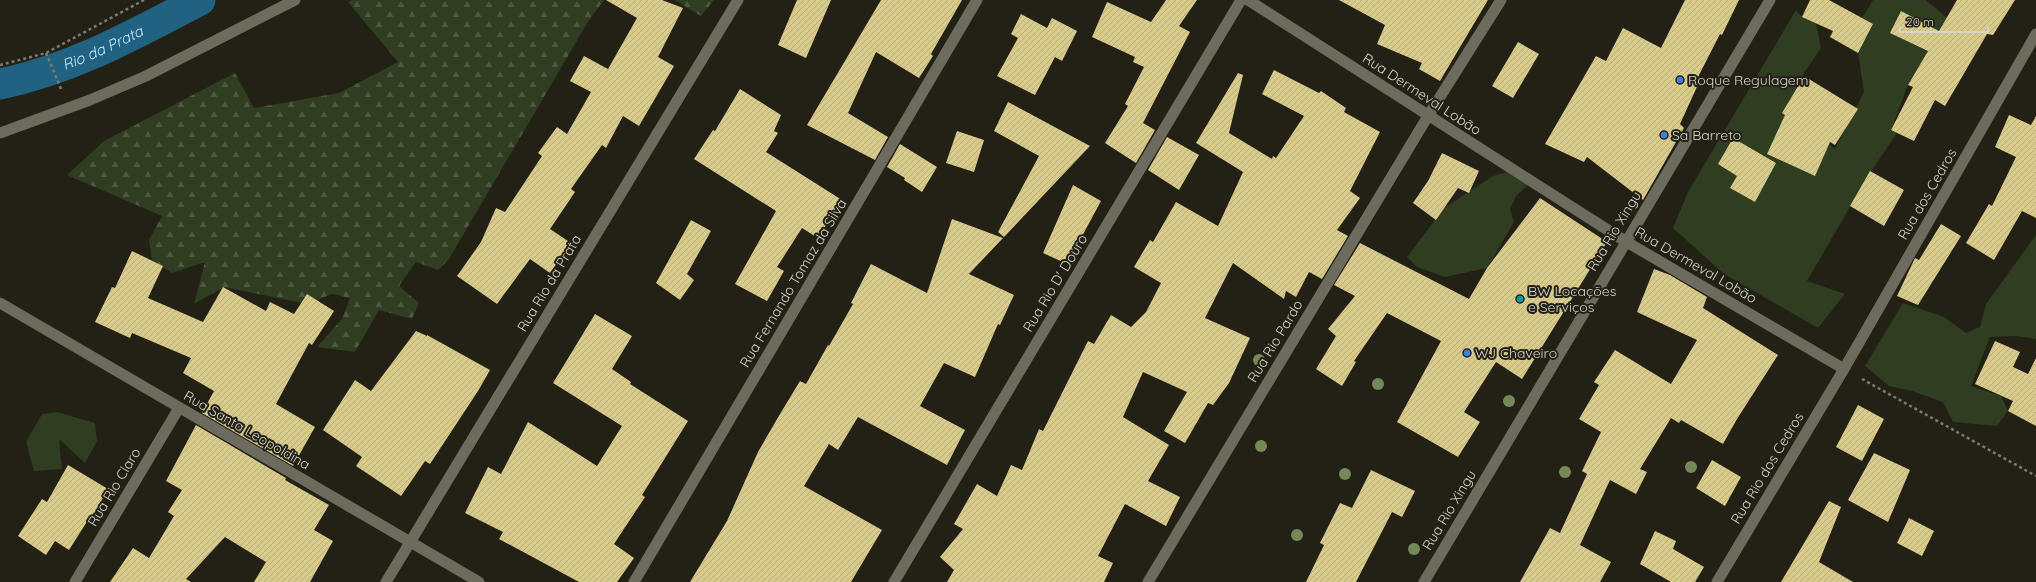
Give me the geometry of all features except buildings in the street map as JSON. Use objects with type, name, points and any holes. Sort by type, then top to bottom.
[{"type":"street","points":[[0,133],[90,100],[146,76],[295,0]]},
{"type":"street","name":"Rua Rio da Prata","points":[[386,582],[738,0]]},
{"type":"street","name":"Rua Fernando Tomaz da Silva","points":[[634,582],[977,0]]},
{"type":"street","name":"Rua Rio D' Douro","points":[[894,582],[1241,0]]},
{"type":"street","name":"Rua Dermeval Lobão","points":[[1248,0],[1625,241],[1844,369]]},
{"type":"street","name":"Rua Rio Pardo","points":[[1148,582],[1428,116],[1502,0]]},
{"type":"street","name":"Rua Rio Xingu","points":[[1424,582],[1625,241],[1770,0]]},
{"type":"street","name":"Rua dos Cedros","points":[[1844,369],[2036,34]]},
{"type":"street","name":"Rua Santa Leopoldina","points":[[0,303],[479,582]]},
{"type":"street","name":"Rua Rio dos Cedros","points":[[1716,582],[1844,369]]},
{"type":"street","name":"Rua Rio Claro","points":[[75,582],[179,408]]},
{"type":"path","points":[[0,64],[46,53],[144,0]]},
{"type":"path","points":[[46,53],[58,82]]},
{"type":"path","points":[[1844,369],[2036,476]]},
{"type":"green space","points":[[353,0],[604,0],[589,20],[449,259],[438,270],[416,262],[399,286],[419,303],[412,319],[379,310],[355,352],[317,347],[342,319],[350,298],[332,294],[307,304],[224,287],[194,304],[205,262],[172,273],[152,260],[149,240],[162,216],[67,175],[104,141],[235,73],[254,108],[339,93],[398,62],[348,2]]},
{"type":"green space","points":[[675,0],[714,0],[701,16]]},
{"type":"green space","points":[[1873,0],[1926,0],[1947,18],[1908,85],[1891,130],[1897,133],[1868,176],[1807,281],[1845,294],[1818,328],[1724,274],[1673,228],[1688,192],[1796,10],[1802,17],[1816,23],[1821,48],[1804,73],[1786,107],[1835,149],[1864,92],[1858,53],[1873,25],[1862,18]]},
{"type":"green space","points":[[1508,172],[1528,185],[1516,196],[1510,209],[1514,222],[1487,268],[1445,277],[1417,267],[1407,257],[1444,208],[1493,176]]},
{"type":"green space","points":[[2036,235],[2036,339],[2016,336],[1990,337],[1971,386],[2001,396],[2008,411],[1997,426],[1953,422],[1943,402],[1912,391],[1889,386],[1865,366],[1903,303],[1944,317],[1966,333],[1980,327],[1986,304]]},
{"type":"green space","points":[[57,412],[95,423],[97,441],[85,463],[59,439],[62,469],[34,471],[26,442],[42,414]]},
{"type":"waterway","name":"Rio da Prata","points":[[0,84],[27,77],[78,60],[127,38],[200,0]]},
{"type":"place","name":"Roque Regulagem","points":[[1680,80]]},
{"type":"place","name":"Sa Barreto","points":[[1664,135]]},
{"type":"place","name":"BW Locações e Serviços","points":[[1520,299]]},
{"type":"place","name":"WJ Chaveiro","points":[[1467,353]]}]
